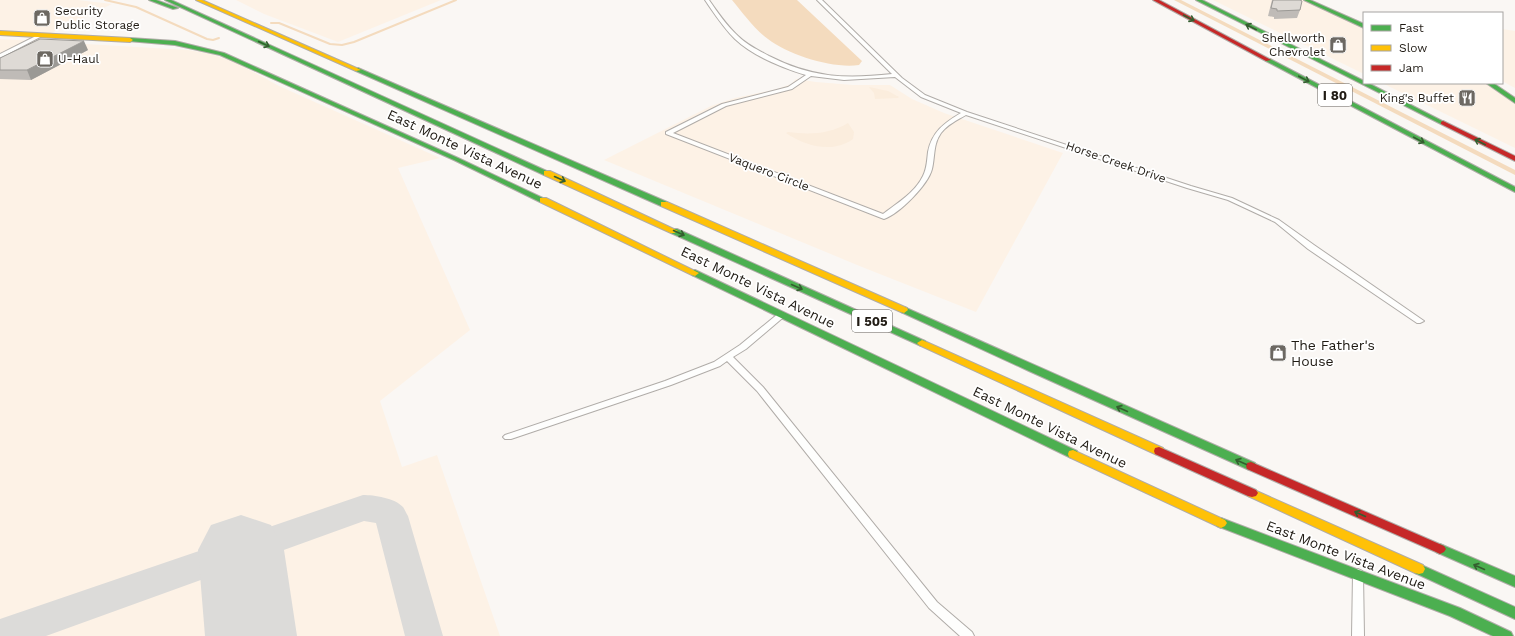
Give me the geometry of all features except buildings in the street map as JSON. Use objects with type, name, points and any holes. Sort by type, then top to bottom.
[{"type":"main road","points":[[152,0],[228,28]]},
{"type":"main road","name":"I 505","points":[[167,0],[1515,613]]},
{"type":"main road","name":"I 505","points":[[198,0],[873,296],[1039,372],[1515,582]]},
{"type":"main road","points":[[214,0],[242,19]]},
{"type":"main road","name":"I 80","points":[[1155,0],[1515,190]]},
{"type":"main road","name":"I 80","points":[[1198,0],[1363,83]]},
{"type":"main road","points":[[1306,0],[1363,26]]},
{"type":"main road","points":[[1316,0],[1363,20]]},
{"type":"main road","name":"East Monte Vista Avenue","points":[[0,33],[175,43],[222,54],[456,159],[1155,493],[1229,526],[1455,612],[1506,636]]},
{"type":"main road","name":"East Monte Vista Avenue","points":[[0,38],[197,47]]},
{"type":"main road","name":"I 80","points":[[1365,84],[1515,159]]},
{"type":"main road","points":[[1491,84],[1513,96]]},
{"type":"main road","points":[[1501,84],[1513,96]]},
{"type":"street","points":[[707,0],[732,34],[745,46],[782,67],[809,75],[831,78],[862,79],[896,75]]},
{"type":"street","name":"Horse Creek Drive","points":[[819,0],[896,75],[908,86],[923,96],[965,113],[1237,202],[1277,221],[1311,247],[1420,321]]},
{"type":"street","points":[[0,56],[40,36]]},
{"type":"street","name":"Vaquero Circle","points":[[809,75],[790,88],[724,105],[668,133],[884,217],[910,197],[927,176],[935,136],[947,124],[965,113]]},
{"type":"street","points":[[508,437],[718,364],[743,347],[782,315]]},
{"type":"street","points":[[728,357],[760,389],[932,605],[968,636]]},
{"type":"street","points":[[1358,574],[1358,636]]},
{"type":"shaded area","name":"Security Public Storage","points":[[0,0],[78,0],[112,4],[51,33],[0,31]]},
{"type":"shaded area","points":[[236,0],[441,0],[338,42],[264,14]]},
{"type":"shaded area","points":[[732,0],[797,0],[862,61],[859,65],[837,65],[812,60],[787,50],[777,45],[758,31]]},
{"type":"shaded area","points":[[1213,0],[1304,0],[1363,26],[1363,74]]},
{"type":"shaded area","points":[[1503,29],[1515,31],[1515,88],[1503,82]]},
{"type":"shaded area","points":[[0,39],[188,50],[211,54],[235,62],[279,86],[440,158],[398,168],[470,330],[380,401],[402,467],[437,455],[500,636],[0,636]]},
{"type":"shaded area","points":[[796,79],[853,85],[890,85],[912,99],[944,113],[1063,153],[976,312],[862,267],[604,160],[711,106],[735,98],[777,89],[791,84]]},
{"type":"shaded area","points":[[1384,84],[1487,84],[1515,103],[1515,148]]},
{"type":"shaded area","points":[[869,87],[888,91],[899,97],[875,99],[874,93]]},
{"type":"shaded area","points":[[848,123],[854,132],[853,139],[845,144],[836,146],[828,147],[810,145],[793,138],[786,133],[819,133],[841,127]]},
{"type":"waterway","points":[[105,0],[136,7],[207,39],[213,40],[219,38]]},
{"type":"waterway","points":[[271,23],[279,23],[330,44],[342,45],[354,42],[456,0]]},
{"type":"waterway","points":[[1177,0],[1515,173]]},
{"type":"taxiway","points":[[0,636],[363,508],[378,509],[391,516],[424,636]]},
{"type":"runway","points":[[241,550],[251,636]]},
{"type":"traffic: fast","points":[[151,0],[175,8]]},
{"type":"traffic: fast","points":[[167,0],[547,173]]},
{"type":"traffic: fast","points":[[1198,0],[1363,83]]},
{"type":"traffic: fast","points":[[1306,0],[1363,26]]},
{"type":"traffic: fast","points":[[130,40],[175,43],[222,54],[456,159],[543,200]]},
{"type":"traffic: fast","points":[[1268,60],[1515,190]]},
{"type":"traffic: fast","points":[[358,70],[664,204]]},
{"type":"traffic: fast","points":[[1365,84],[1443,123]]},
{"type":"traffic: fast","points":[[1490,84],[1515,101]]},
{"type":"traffic: fast","points":[[674,231],[922,343]]},
{"type":"traffic: fast","points":[[695,273],[1073,454]]},
{"type":"traffic: fast","points":[[904,310],[1032,369],[1251,466]]},
{"type":"traffic: fast","points":[[1221,523],[1455,612],[1506,636]]},
{"type":"traffic: fast","points":[[1440,549],[1515,582]]},
{"type":"traffic: fast","points":[[1419,569],[1515,613]]},
{"type":"traffic: slow","points":[[198,0],[358,70]]},
{"type":"traffic: slow","points":[[0,33],[130,40]]},
{"type":"traffic: slow","points":[[547,173],[674,231]]},
{"type":"traffic: slow","points":[[543,200],[695,273]]},
{"type":"traffic: slow","points":[[664,204],[904,310]]},
{"type":"traffic: slow","points":[[922,343],[1159,451]]},
{"type":"traffic: slow","points":[[1073,454],[1221,523]]},
{"type":"traffic: slow","points":[[1252,493],[1419,569]]},
{"type":"traffic: jam","points":[[1155,0],[1268,60]]},
{"type":"traffic: jam","points":[[1443,123],[1515,159]]},
{"type":"traffic: jam","points":[[1159,451],[1252,493]]},
{"type":"traffic: jam","points":[[1251,466],[1440,549]]},
{"type":"place","name":"Security Public Storage","points":[[42,18]]},
{"type":"place","name":"Shellworth Chevrolet","points":[[1338,45]]},
{"type":"place","name":"U-Haul","points":[[45,59]]},
{"type":"place","name":"King's Buffet","points":[[1467,98]]},
{"type":"place","name":"The Father's House","points":[[1278,353]]}]
